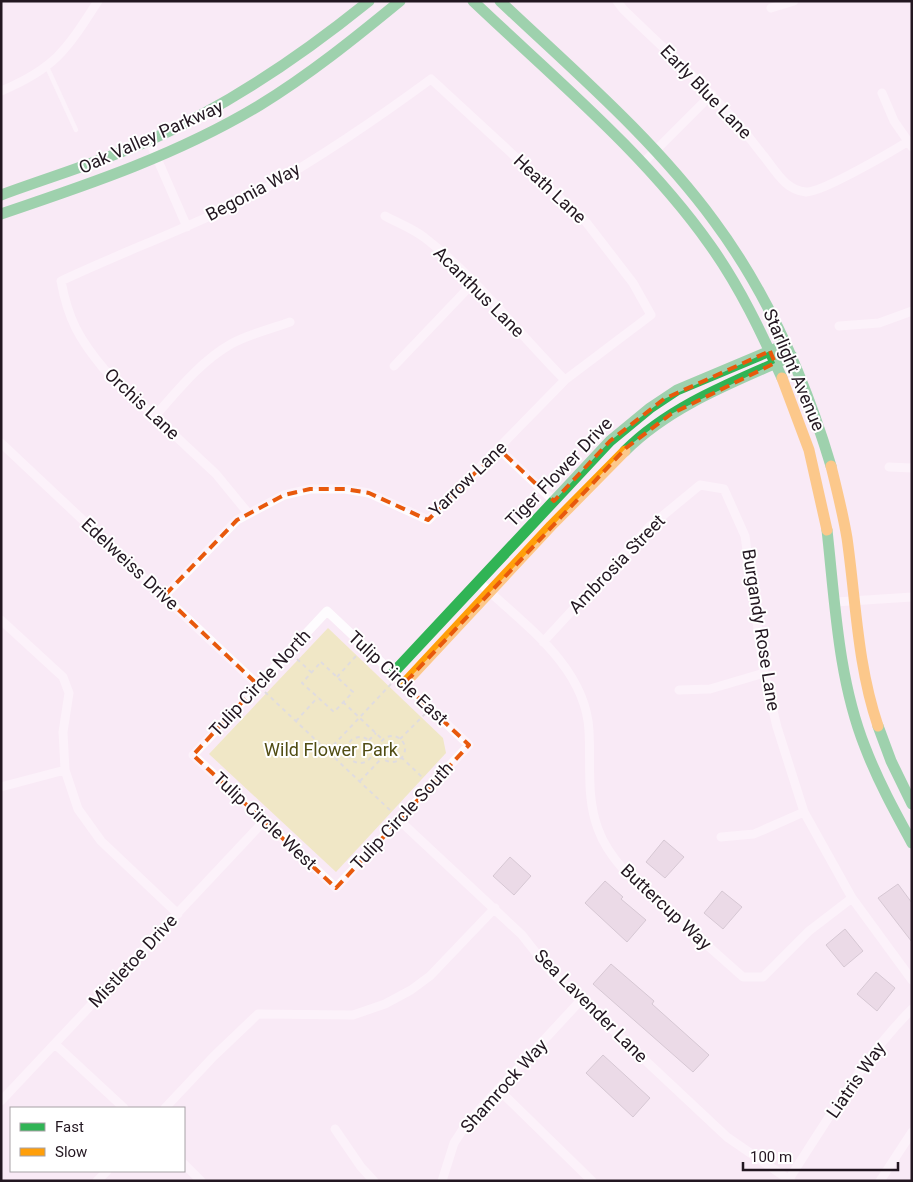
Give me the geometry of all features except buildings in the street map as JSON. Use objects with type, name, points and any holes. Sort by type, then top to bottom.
[{"type":"street","points":[[1,91],[24,81],[58,58],[98,1]]},
{"type":"street","name":"Oak Valley Parkway","points":[[1,195],[149,140],[253,85],[314,45],[369,1]]},
{"type":"street","name":"Oak Valley Parkway","points":[[1,214],[103,180],[237,118],[296,81],[348,44],[400,1]]},
{"type":"street","name":"Starlight Avenue","points":[[473,1],[643,163],[710,246],[750,309],[770,351],[809,450],[824,516],[843,668],[862,738],[885,794],[912,843]]},
{"type":"street","name":"Starlight Avenue","points":[[500,1],[655,150],[687,186],[725,235],[766,300],[802,375],[826,445],[843,512],[861,664],[882,739],[912,804]]},
{"type":"street","name":"Early Blue Lane","points":[[617,1],[623,9],[712,94],[749,136],[789,188],[808,192],[910,145]]},
{"type":"street","points":[[771,8],[794,1]]},
{"type":"street","name":"Begonia Way","points":[[61,281],[187,227],[265,188],[330,150],[431,79]]},
{"type":"street","name":"Heath Lane","points":[[431,79],[586,222],[628,276],[651,315]]},
{"type":"street","points":[[882,93],[894,121],[910,145]]},
{"type":"street","points":[[643,163],[712,94]]},
{"type":"street","points":[[149,140],[187,227]]},
{"type":"street","name":"Acanthus Lane","points":[[385,216],[424,237],[474,282],[565,380]]},
{"type":"street","name":"Orchis Lane","points":[[61,281],[66,308],[89,351],[104,369],[216,474],[248,513]]},
{"type":"street","points":[[394,366],[474,282]]},
{"type":"street","points":[[839,326],[878,323],[912,311]]},
{"type":"street","name":"Yarrow Lane","points":[[164,596],[228,528],[248,513],[284,495],[328,488],[369,494],[428,520],[499,450],[565,380],[651,315]]},
{"type":"street","points":[[155,416],[194,373],[219,352],[246,337],[290,322]]},
{"type":"street","name":"Tiger Flower Drive","points":[[398,678],[479,582],[610,441],[664,399],[698,381],[786,344]]},
{"type":"street","name":"Tiger Flower Drive","points":[[398,678],[490,592],[626,448],[645,431],[700,397],[792,356]]},
{"type":"street","name":"Edelweiss Drive","points":[[1,443],[258,685]]},
{"type":"street","points":[[499,450],[554,500]]},
{"type":"street","points":[[889,467],[912,468]]},
{"type":"street","name":"Ambrosia Street","points":[[543,642],[649,527],[700,486],[724,489]]},
{"type":"street","name":"Burgandy Rose Lane","points":[[724,489],[745,536],[764,673],[777,727],[804,812],[852,898],[912,980]]},
{"type":"street","name":"Buttercup Way","points":[[479,582],[543,642],[564,665],[580,693],[589,729],[588,783],[598,830],[621,869],[743,977],[763,977],[809,931],[852,898]]},
{"type":"street","points":[[836,602],[912,596]]},
{"type":"street","name":"Tulip Circle East","points":[[327,612],[469,745]]},
{"type":"street","name":"Tulip Circle North","points":[[193,755],[327,612]]},
{"type":"street","points":[[1,620],[63,677],[69,693],[63,732],[65,770],[78,809],[101,841],[178,914]]},
{"type":"street","points":[[679,690],[710,689],[764,673]]},
{"type":"street","name":"Tulip Circle South","points":[[336,888],[469,745]]},
{"type":"street","name":"Tulip Circle West","points":[[193,755],[336,888]]},
{"type":"street","points":[[1,788],[65,770]]},
{"type":"street","points":[[721,837],[754,834],[804,812]]},
{"type":"street","name":"Mistletoe Drive","points":[[1,1101],[265,820]]},
{"type":"street","name":"Sea Lavender Lane","points":[[399,820],[495,908],[522,935],[551,972],[727,1137],[790,1180]]},
{"type":"street","points":[[166,1107],[214,1056],[258,1014],[353,1015],[385,1004],[411,990],[430,976],[495,908]]},
{"type":"street","name":"Shamrock Way","points":[[442,1181],[454,1143],[467,1123],[581,1000]]},
{"type":"street","name":"Liatris Way","points":[[790,1180],[853,1081],[892,1028],[912,1009]]},
{"type":"street","points":[[55,1044],[123,1107]]},
{"type":"street","points":[[498,1089],[592,1181]]},
{"type":"street","points":[[335,1129],[361,1167],[374,1181]]},
{"type":"street","points":[[880,1181],[912,1132]]},
{"type":"street","points":[[185,1165],[201,1181]]},
{"type":"street","points":[[97,1181],[106,1172]]},
{"type":"lane","points":[[47,67],[76,130]]},
{"type":"path","points":[[289,652],[311,672]]},
{"type":"path","points":[[337,677],[357,655]]},
{"type":"path","points":[[321,662],[353,692],[334,712],[302,683],[311,672],[321,662]]},
{"type":"path","points":[[328,752],[398,678]]},
{"type":"path","points":[[258,685],[392,812]]},
{"type":"path","points":[[296,721],[318,697]]},
{"type":"path","points":[[343,702],[383,740]]},
{"type":"path","points":[[400,740],[430,708]]},
{"type":"path","points":[[369,740],[376,733]]},
{"type":"path","points":[[392,736],[400,740],[404,747],[401,757],[393,761],[383,757],[379,749],[383,740],[392,736]]},
{"type":"path","points":[[364,737],[369,740],[374,750],[370,759],[364,763],[355,762],[347,752],[349,744],[355,738],[364,737]]},
{"type":"path","points":[[360,782],[383,757]]},
{"type":"path","points":[[401,757],[431,786]]},
{"type":"path","points":[[370,759],[376,764]]},
{"type":"highlighted area","points":[[770,351],[775,363],[671,414],[626,448],[404,684],[469,745],[336,888],[193,755],[258,685],[164,596],[237,520],[284,495],[310,489],[345,489],[369,493],[428,520],[499,449],[554,501],[610,441],[664,399]]},
{"type":"green space","name":"Wild Flower Park","points":[[328,628],[443,738],[446,753],[336,872],[209,754]]},
{"type":"traffic: fast","points":[[1,195],[130,149],[207,112],[290,60],[369,1]]},
{"type":"traffic: fast","points":[[1,214],[134,167],[229,123],[314,69],[400,1]]},
{"type":"traffic: fast","points":[[473,1],[598,118],[685,211],[731,277],[758,327],[782,378]]},
{"type":"traffic: fast","points":[[500,1],[639,133],[690,191],[734,249],[768,308],[797,370],[831,466]]},
{"type":"traffic: fast","points":[[393,673],[610,441],[650,408],[677,390],[777,348]]},
{"type":"traffic: fast","points":[[625,451],[662,420],[704,396],[792,356]]},
{"type":"traffic: fast","points":[[827,530],[835,612],[843,667],[856,721],[875,772],[912,843]]},
{"type":"traffic: fast","points":[[878,726],[891,761],[912,804]]},
{"type":"traffic: slow","points":[[782,378],[809,450],[827,530]]},
{"type":"traffic: slow","points":[[404,684],[551,526],[625,451]]},
{"type":"traffic: slow","points":[[831,466],[847,538],[861,656],[878,726]]}]
